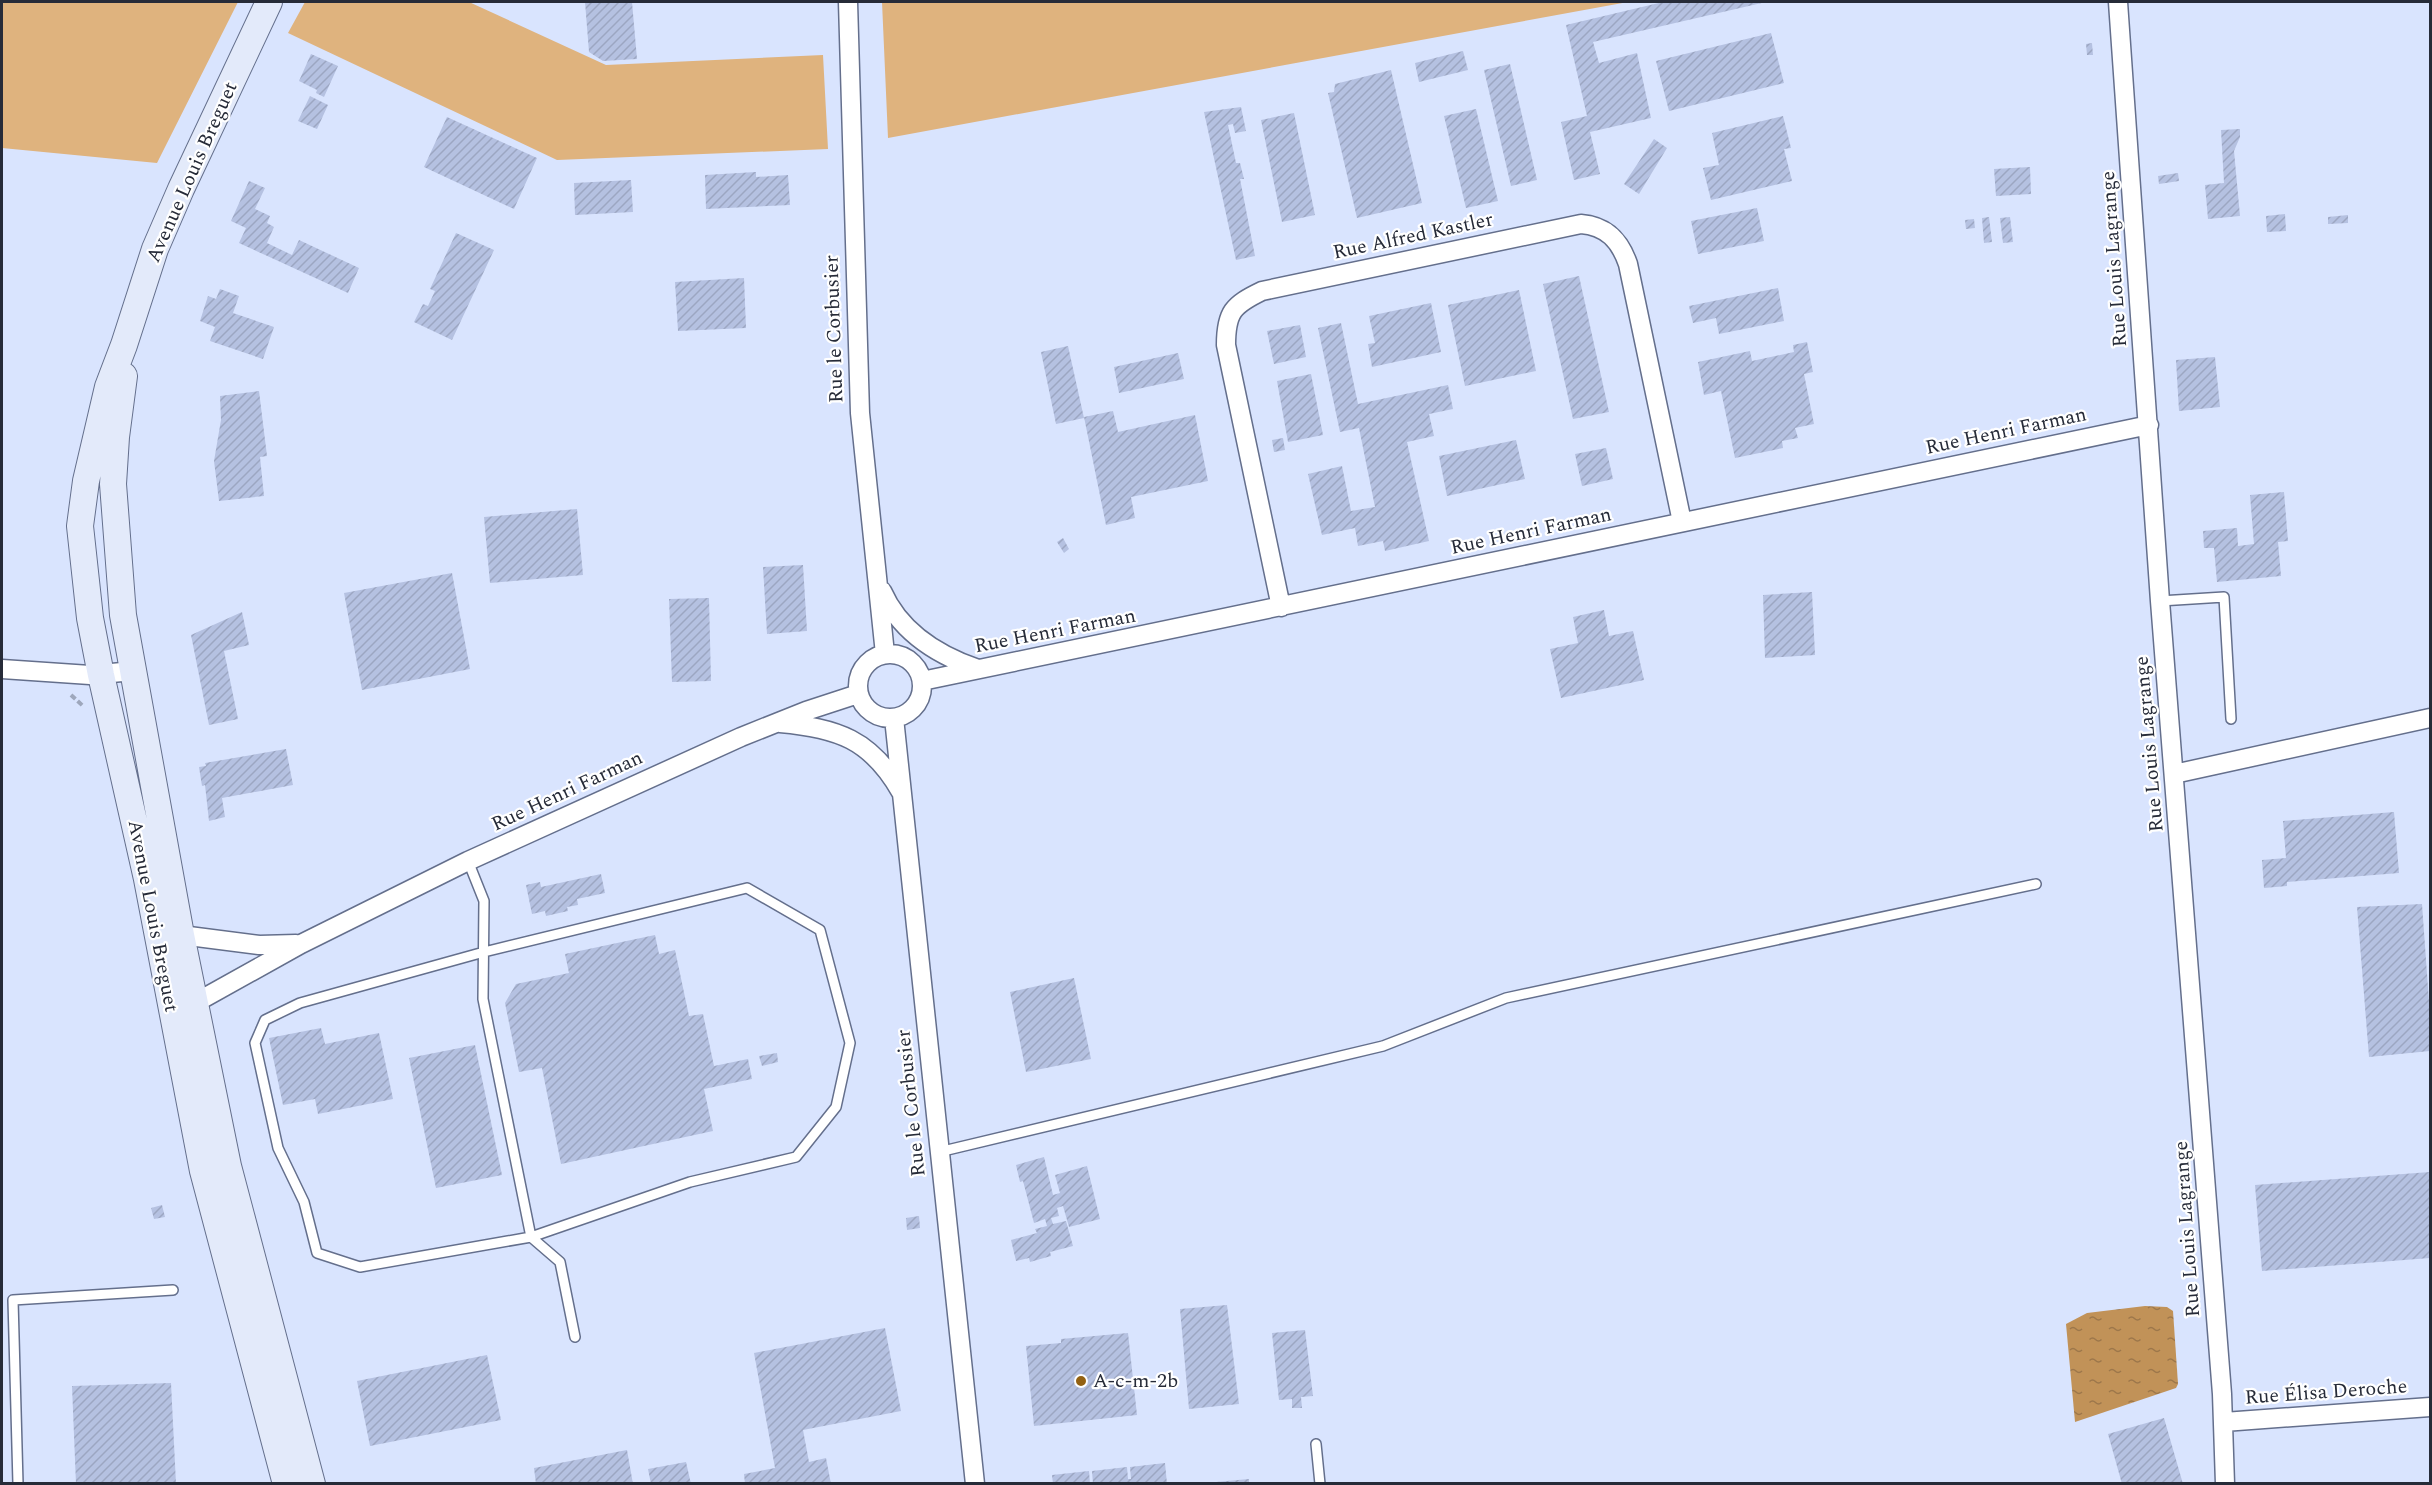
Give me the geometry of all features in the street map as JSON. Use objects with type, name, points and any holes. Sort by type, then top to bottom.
[{"type":"street","name":"Avenue Louis Breguet","points":[[170,938],[100,675],[83,562],[80,526],[82,503],[108,387],[164,229],[269,2]]},
{"type":"street","name":"Rue le Corbusier","points":[[848,2],[856,356],[885,654]]},
{"type":"street","name":"Rue Louis Lagrange","points":[[2118,2],[2160,601],[2224,1422],[2225,1484]]},
{"type":"street","name":"Rue Alfred Kastler","points":[[1281,607],[1227,345],[1226,324],[1233,310],[1246,299],[1262,291],[1342,274],[1581,224],[1594,225],[1608,234],[1622,246],[1628,264],[1682,522]]},
{"type":"street","name":"Avenue Louis Breguet","points":[[124,345],[123,388],[116,438],[113,495],[123,615],[133,671],[170,938],[183,1006],[203,1172],[286,1484]]},
{"type":"street","name":"Rue Henri Farman","points":[[922,681],[2149,425]]},
{"type":"street","points":[[878,584],[886,600],[913,634],[929,647],[957,662],[979,669]]},
{"type":"street","points":[[885,654],[902,656],[912,662],[919,671],[922,681],[922,693],[918,703],[910,712],[894,718],[880,717],[871,712],[863,705],[858,694],[858,676],[863,667],[871,659],[885,654]]},
{"type":"street","points":[[2,669],[100,675],[133,671]]},
{"type":"street","name":"Rue Henri Farman","points":[[183,1006],[468,861],[775,723],[858,694]]},
{"type":"street","name":"Rue le Corbusier","points":[[894,718],[975,1484]]},
{"type":"street","points":[[2174,774],[2430,718]]},
{"type":"street","points":[[775,723],[815,726],[850,738],[881,766],[903,796]]},
{"type":"street","name":"Rue Henri Farman","points":[[170,938],[259,945],[301,944]]},
{"type":"street","name":"Avenue Louis Breguet","points":[[183,1006],[312,1484]]},
{"type":"street","name":"Rue Élisa Deroche","points":[[2224,1422],[2430,1407]]},
{"type":"lane","points":[[2160,601],[2224,597],[2231,718]]},
{"type":"lane","points":[[468,861],[484,901],[483,999],[531,1237],[560,1262],[575,1337]]},
{"type":"lane","points":[[939,1152],[1383,1046],[1506,998],[2036,884]]},
{"type":"lane","points":[[747,888],[820,930],[850,1043],[836,1107],[796,1157],[690,1182],[531,1237],[360,1267],[317,1253],[304,1202],[278,1148],[255,1043],[265,1020],[300,1003],[484,952],[747,888]]},
{"type":"lane","points":[[18,1484],[13,1300],[173,1290]]},
{"type":"lane","points":[[1316,1444],[1320,1484]]},
{"type":"shaded area","points":[[2,2],[238,2],[157,163],[2,148]]},
{"type":"shaded area","points":[[305,2],[469,2],[606,65],[823,55],[828,149],[557,160],[288,33]]},
{"type":"shaded area","points":[[882,2],[1628,2],[888,138]]},
{"type":"water","points":[[2145,1306],[2167,1307],[2173,1311],[2178,1384],[2176,1388],[2075,1422],[2066,1324],[2087,1313]]},
{"type":"building","points":[[585,2],[632,2],[637,59],[603,61],[589,52]]},
{"type":"building","points":[[1663,2],[1766,2],[1593,42],[1599,63],[1637,53],[1651,118],[1590,132],[1600,174],[1574,180],[1561,122],[1587,116],[1566,25]]},
{"type":"building","points":[[1771,33],[1784,83],[1669,111],[1656,61]]},
{"type":"building","points":[[2092,43],[2093,55],[2087,55],[2086,44]]},
{"type":"building","points":[[1463,51],[1468,70],[1419,82],[1415,63]]},
{"type":"building","points":[[311,54],[338,66],[324,97],[316,93],[317,90],[299,81]]},
{"type":"building","points":[[1510,64],[1537,180],[1511,186],[1484,70]]},
{"type":"building","points":[[1391,70],[1422,203],[1357,218],[1328,93],[1334,92],[1335,84]]},
{"type":"building","points":[[310,96],[328,105],[317,129],[298,121]]},
{"type":"building","points":[[1241,107],[1246,131],[1235,133],[1233,124],[1228,125],[1236,163],[1240,163],[1244,179],[1240,179],[1255,256],[1236,260],[1204,112]]},
{"type":"building","points":[[1476,109],[1498,201],[1466,208],[1444,116]]},
{"type":"building","points":[[1294,113],[1315,215],[1282,222],[1261,120]]},
{"type":"building","points":[[1783,116],[1791,148],[1784,149],[1792,181],[1711,200],[1703,168],[1719,165],[1712,133]]},
{"type":"building","points":[[447,117],[537,158],[514,209],[424,167]]},
{"type":"building","points":[[2240,129],[2240,137],[2234,151],[2240,216],[2208,219],[2205,185],[2224,183],[2221,130]]},
{"type":"building","points":[[1654,139],[1667,148],[1639,194],[1624,184]]},
{"type":"building","points":[[2030,167],[2031,194],[1996,196],[1994,169]]},
{"type":"building","points":[[756,172],[756,177],[788,175],[790,205],[706,209],[705,175]]},
{"type":"building","points":[[2178,173],[2179,181],[2159,184],[2158,176]]},
{"type":"building","points":[[631,180],[633,212],[575,215],[574,183]]},
{"type":"building","points":[[249,181],[265,188],[255,209],[270,216],[267,223],[274,227],[267,243],[292,255],[299,240],[359,268],[348,293],[239,243],[246,228],[231,221]]},
{"type":"building","points":[[1757,208],[1764,241],[1698,254],[1691,221]]},
{"type":"building","points":[[2285,214],[2286,231],[2267,232],[2266,216]]},
{"type":"building","points":[[2348,215],[2348,223],[2328,224],[2328,217]]},
{"type":"building","points":[[1989,217],[1992,242],[1984,243],[1982,218]]},
{"type":"building","points":[[2010,217],[2013,242],[2003,243],[2000,218]]},
{"type":"building","points":[[1974,219],[1975,228],[1966,229],[1965,220]]},
{"type":"building","points":[[456,233],[494,250],[452,340],[414,322],[423,304],[428,306],[435,291],[430,289]]},
{"type":"building","points":[[1579,276],[1609,412],[1573,419],[1543,284]]},
{"type":"building","points":[[744,278],[746,328],[678,331],[675,282]]},
{"type":"building","points":[[1778,288],[1784,321],[1719,334],[1716,318],[1693,323],[1689,306]]},
{"type":"building","points":[[220,289],[239,296],[233,313],[274,327],[263,359],[210,341],[215,327],[200,321],[208,296],[216,299]]},
{"type":"building","points":[[1519,290],[1536,371],[1465,386],[1448,305]]},
{"type":"building","points":[[1431,303],[1441,352],[1372,367],[1368,344],[1375,343],[1369,316]]},
{"type":"building","points":[[1341,323],[1358,404],[1448,385],[1453,409],[1429,414],[1434,436],[1407,442],[1429,541],[1385,551],[1383,541],[1358,546],[1355,528],[1322,535],[1308,474],[1342,466],[1351,511],[1375,507],[1359,428],[1340,432],[1318,328]]},
{"type":"building","points":[[1300,325],[1306,357],[1274,364],[1267,331]]},
{"type":"building","points":[[1807,342],[1813,372],[1804,374],[1814,424],[1795,428],[1798,438],[1782,441],[1783,448],[1735,458],[1721,391],[1704,395],[1698,362],[1750,351],[1752,361],[1794,352],[1793,345]]},
{"type":"building","points":[[1068,346],[1084,418],[1056,424],[1041,352]]},
{"type":"building","points":[[1178,353],[1184,379],[1119,393],[1114,367]]},
{"type":"building","points":[[2215,357],[2220,407],[2179,411],[2176,360]]},
{"type":"building","points":[[1311,374],[1323,435],[1288,442],[1277,381]]},
{"type":"building","points":[[259,391],[267,456],[260,457],[264,496],[219,501],[214,461],[221,420],[220,396]]},
{"type":"building","points":[[1113,411],[1118,432],[1195,415],[1208,481],[1131,497],[1135,518],[1106,525],[1084,417]]},
{"type":"building","points":[[1283,438],[1285,450],[1274,452],[1272,440]]},
{"type":"building","points":[[1516,440],[1525,479],[1447,496],[1439,456]]},
{"type":"building","points":[[1606,448],[1613,479],[1582,486],[1575,454]]},
{"type":"building","points":[[2284,492],[2288,541],[2278,542],[2281,576],[2217,582],[2214,548],[2204,548],[2203,531],[2237,528],[2238,546],[2254,544],[2250,495]]},
{"type":"building","points":[[577,509],[583,575],[490,583],[484,517]]},
{"type":"building","points":[[1063,538],[1069,549],[1064,553],[1057,542]]},
{"type":"building","points":[[803,565],[807,631],[767,634],[763,567]]},
{"type":"building","points":[[452,573],[470,669],[362,690],[344,593]]},
{"type":"building","points":[[1812,592],[1815,655],[1765,658],[1763,595]]},
{"type":"building","points":[[709,598],[711,681],[672,682],[669,599]]},
{"type":"building","points":[[1604,610],[1609,636],[1633,631],[1644,680],[1561,698],[1550,649],[1578,643],[1573,617]]},
{"type":"building","points":[[242,612],[249,645],[224,651],[238,719],[209,725],[191,635]]},
{"type":"building","points":[[286,749],[293,785],[222,798],[225,817],[209,821],[205,785],[202,786],[199,767],[206,766],[205,763]]},
{"type":"building","points":[[2394,812],[2399,873],[2287,882],[2287,886],[2264,888],[2262,860],[2286,858],[2283,821]]},
{"type":"building","points":[[601,874],[605,893],[577,899],[578,905],[567,907],[568,911],[546,916],[545,911],[532,914],[526,885],[540,882],[541,887]]},
{"type":"building","points":[[2422,904],[2430,1016],[2430,1051],[2369,1057],[2357,907]]},
{"type":"building","points":[[655,935],[659,954],[675,950],[689,1016],[703,1014],[714,1066],[748,1059],[752,1079],[704,1089],[713,1131],[561,1164],[542,1068],[519,1072],[505,1003],[516,984],[569,973],[565,954]]},
{"type":"building","points":[[1074,978],[1091,1059],[1026,1072],[1010,992]]},
{"type":"building","points":[[321,1028],[325,1044],[379,1033],[393,1099],[318,1114],[315,1099],[283,1105],[269,1038]]},
{"type":"building","points":[[475,1045],[502,1175],[436,1188],[409,1058]]},
{"type":"building","points":[[777,1053],[778,1062],[762,1066],[759,1056]]},
{"type":"building","points":[[1044,1157],[1053,1195],[1060,1193],[1055,1175],[1087,1166],[1100,1219],[1069,1227],[1063,1206],[1057,1208],[1059,1216],[1051,1218],[1053,1224],[1066,1221],[1073,1246],[1050,1252],[1051,1256],[1030,1262],[1029,1258],[1016,1261],[1011,1240],[1037,1233],[1035,1229],[1047,1226],[1045,1219],[1034,1223],[1023,1181],[1020,1182],[1016,1165]]},
{"type":"building","points":[[2430,1172],[2430,1258],[2262,1271],[2255,1185]]},
{"type":"building","points":[[162,1205],[165,1217],[154,1219],[151,1208]]},
{"type":"building","points":[[919,1216],[920,1228],[907,1230],[906,1218]]},
{"type":"building","points":[[1227,1305],[1239,1404],[1189,1409],[1180,1309]]},
{"type":"building","points":[[885,1328],[901,1411],[803,1430],[809,1462],[826,1458],[831,1484],[745,1484],[744,1474],[775,1468],[754,1353]]},
{"type":"building","points":[[1305,1330],[1313,1396],[1301,1397],[1302,1408],[1292,1408],[1292,1399],[1279,1400],[1272,1333]]},
{"type":"building","name":"A-c-m-2b","points":[[1128,1333],[1137,1415],[1034,1426],[1026,1346],[1061,1343],[1061,1339]]},
{"type":"building","points":[[487,1355],[501,1420],[370,1446],[357,1381]]},
{"type":"building","points":[[171,1383],[176,1484],[76,1484],[72,1386]]},
{"type":"building","points":[[2164,1418],[2183,1484],[2122,1484],[2108,1434]]},
{"type":"building","points":[[627,1450],[633,1484],[536,1484],[534,1468]]},
{"type":"building","points":[[686,1462],[691,1484],[651,1484],[648,1469]]},
{"type":"building","points":[[1165,1463],[1167,1484],[1093,1484],[1092,1471],[1127,1467],[1128,1479],[1131,1479],[1130,1467]]},
{"type":"building","points":[[1089,1471],[1090,1484],[1053,1484],[1052,1475]]},
{"type":"building","points":[[1249,1479],[1249,1484],[1216,1484],[1216,1482]]},
{"type":"place","name":"A-c-m-2b","points":[[1081,1381]]}]
